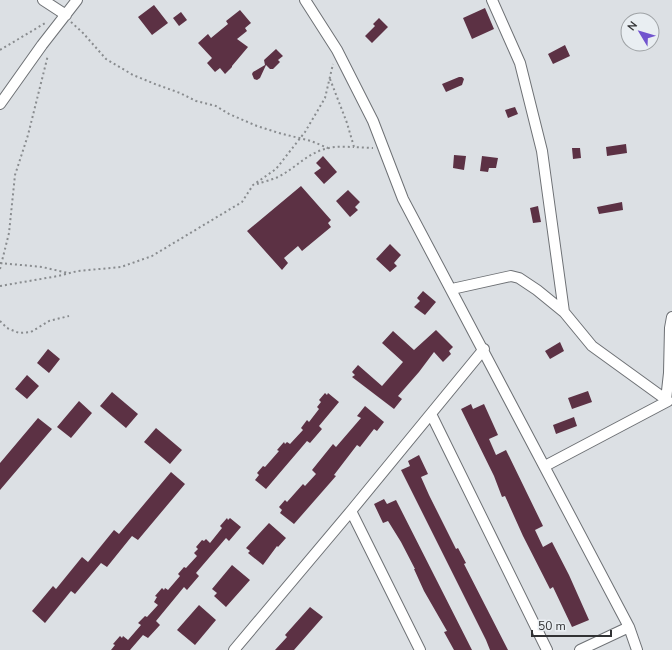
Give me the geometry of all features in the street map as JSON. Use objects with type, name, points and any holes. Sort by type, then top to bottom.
[{"type":"street","points":[[43,0],[66,15]]},
{"type":"street","points":[[0,104],[42,45],[77,0]]},
{"type":"street","points":[[305,0],[337,50],[373,122],[404,198],[629,627],[637,650]]},
{"type":"street","points":[[492,0],[520,63],[542,151],[564,312]]},
{"type":"street","points":[[452,289],[511,276],[519,278],[564,312],[592,346],[669,401]]},
{"type":"street","points":[[669,401],[670,328],[672,317]]},
{"type":"street","points":[[234,650],[484,349]]},
{"type":"street","points":[[545,466],[669,401]]},
{"type":"street","points":[[431,414],[546,650]]},
{"type":"street","points":[[351,511],[420,650]]},
{"type":"street","points":[[580,650],[629,627]]},
{"type":"path","points":[[66,15],[106,59],[133,75],[180,93],[196,101],[216,106],[229,114],[257,126],[279,134],[311,141],[328,148]]},
{"type":"path","points":[[0,50],[48,21]]},
{"type":"path","points":[[0,286],[92,268],[121,267],[152,256],[242,202],[253,185],[276,169],[317,113],[325,98],[337,50]]},
{"type":"path","points":[[0,269],[9,233],[15,175],[28,135],[49,52]]},
{"type":"path","points":[[330,78],[347,123],[354,147]]},
{"type":"path","points":[[253,185],[277,177],[294,167],[305,158],[328,148],[378,148],[386,152]]},
{"type":"path","points":[[1,263],[42,267],[70,273]]},
{"type":"path","points":[[0,321],[7,328],[19,333],[30,332],[49,321],[69,316]]},
{"type":"building","points":[[154,5],[168,23],[152,35],[138,17]]},
{"type":"building","points":[[485,8],[494,29],[472,39],[463,18]]},
{"type":"building","points":[[240,10],[251,23],[245,28],[247,31],[237,39],[248,47],[225,74],[220,68],[215,72],[207,63],[212,58],[198,43],[208,34],[211,38],[228,24],[226,21]]},
{"type":"building","points":[[181,12],[187,20],[179,26],[173,18]]},
{"type":"building","points":[[379,18],[388,27],[372,43],[365,36],[375,26],[373,24]]},
{"type":"building","points":[[565,45],[570,56],[553,64],[548,54]]},
{"type":"building","points":[[276,49],[283,56],[278,60],[280,62],[273,69],[270,69],[266,65],[260,78],[257,80],[254,79],[252,74],[253,72],[265,65],[264,60]]},
{"type":"building","points":[[459,77],[464,79],[462,85],[446,92],[442,84]]},
{"type":"building","points":[[515,107],[518,114],[508,118],[505,110]]},
{"type":"building","points":[[626,144],[627,153],[607,156],[606,147]]},
{"type":"building","points":[[572,148],[580,148],[581,158],[573,159]]},
{"type":"building","points":[[454,155],[466,156],[464,170],[453,168]]},
{"type":"building","points":[[323,156],[337,172],[324,184],[314,173],[321,168],[316,163]]},
{"type":"building","points":[[482,156],[498,158],[496,168],[489,168],[488,172],[480,171]]},
{"type":"building","points":[[301,186],[331,220],[328,223],[331,227],[302,251],[298,246],[284,258],[288,263],[282,270],[247,231]]},
{"type":"building","points":[[348,190],[360,202],[355,207],[358,210],[350,217],[336,201]]},
{"type":"building","points":[[622,202],[623,210],[599,214],[597,207]]},
{"type":"building","points":[[538,206],[541,222],[533,223],[530,208]]},
{"type":"building","points":[[390,244],[401,255],[394,263],[397,266],[390,272],[376,259]]},
{"type":"building","points":[[423,291],[436,302],[425,315],[414,307],[420,301],[417,298]]},
{"type":"building","points":[[436,330],[453,347],[449,351],[451,354],[443,362],[434,352],[398,396],[402,399],[394,409],[352,377],[355,375],[352,372],[358,365],[382,386],[403,362],[382,343],[393,331],[414,350]]},
{"type":"building","points":[[560,342],[564,351],[550,359],[545,351]]},
{"type":"building","points":[[48,349],[60,359],[49,373],[37,363]]},
{"type":"building","points":[[27,375],[39,386],[27,399],[15,389]]},
{"type":"building","points":[[588,391],[592,402],[572,409],[568,398]]},
{"type":"building","points":[[112,392],[138,414],[126,428],[100,406]]},
{"type":"building","points":[[325,393],[327,395],[328,393],[339,402],[319,426],[322,429],[310,443],[307,441],[266,489],[255,480],[259,475],[257,473],[263,466],[265,467],[279,451],[277,450],[284,442],[285,444],[287,442],[290,444],[303,430],[301,428],[307,420],[309,422],[319,409],[317,407],[321,402],[319,400]]},
{"type":"building","points":[[79,401],[92,413],[71,438],[57,427]]},
{"type":"building","points":[[471,404],[473,409],[484,404],[498,435],[489,439],[496,455],[506,450],[543,526],[535,530],[543,547],[552,542],[569,575],[589,620],[572,627],[553,587],[550,589],[523,536],[505,496],[502,497],[494,476],[461,409]]},
{"type":"building","points":[[365,406],[384,422],[377,431],[374,429],[360,447],[357,445],[334,475],[336,476],[294,524],[280,513],[282,510],[279,507],[285,500],[287,502],[303,484],[305,486],[316,474],[312,470],[333,444],[336,447],[361,418],[357,416]]},
{"type":"building","points":[[574,417],[577,426],[556,434],[553,425]]},
{"type":"building","points":[[38,418],[52,429],[0,490],[0,463]]},
{"type":"building","points":[[156,428],[182,450],[170,464],[144,442]]},
{"type":"building","points":[[419,455],[428,474],[421,477],[429,495],[456,549],[458,548],[466,563],[464,564],[508,650],[490,650],[401,470],[410,466],[408,461]]},
{"type":"building","points":[[171,472],[185,484],[138,540],[132,536],[107,567],[101,563],[75,594],[71,591],[45,623],[32,611],[53,586],[56,589],[82,557],[88,562],[114,530],[119,534]]},
{"type":"building","points":[[384,499],[387,504],[396,500],[472,650],[454,650],[444,632],[447,631],[424,591],[415,569],[401,542],[388,521],[383,523],[374,504]]},
{"type":"building","points":[[227,518],[228,520],[230,518],[241,527],[229,541],[226,538],[196,573],[199,576],[187,590],[184,587],[156,621],[160,625],[148,638],[143,635],[130,650],[111,650],[115,645],[113,644],[120,636],[122,638],[123,636],[128,640],[141,625],[138,623],[145,616],[147,617],[158,605],[154,602],[157,597],[155,596],[162,588],[164,590],[165,588],[168,590],[180,576],[178,574],[197,556],[194,553],[198,549],[196,547],[202,540],[204,541],[206,539],[210,543],[222,528],[220,526]]},
{"type":"building","points":[[269,523],[286,538],[278,547],[277,546],[263,565],[248,553],[250,551],[246,548]]},
{"type":"building","points":[[232,565],[250,580],[226,607],[214,596],[217,593],[212,589]]},
{"type":"building","points":[[199,605],[216,620],[195,645],[177,630]]},
{"type":"building","points":[[310,607],[323,617],[294,650],[275,650],[287,637],[285,635]]}]
